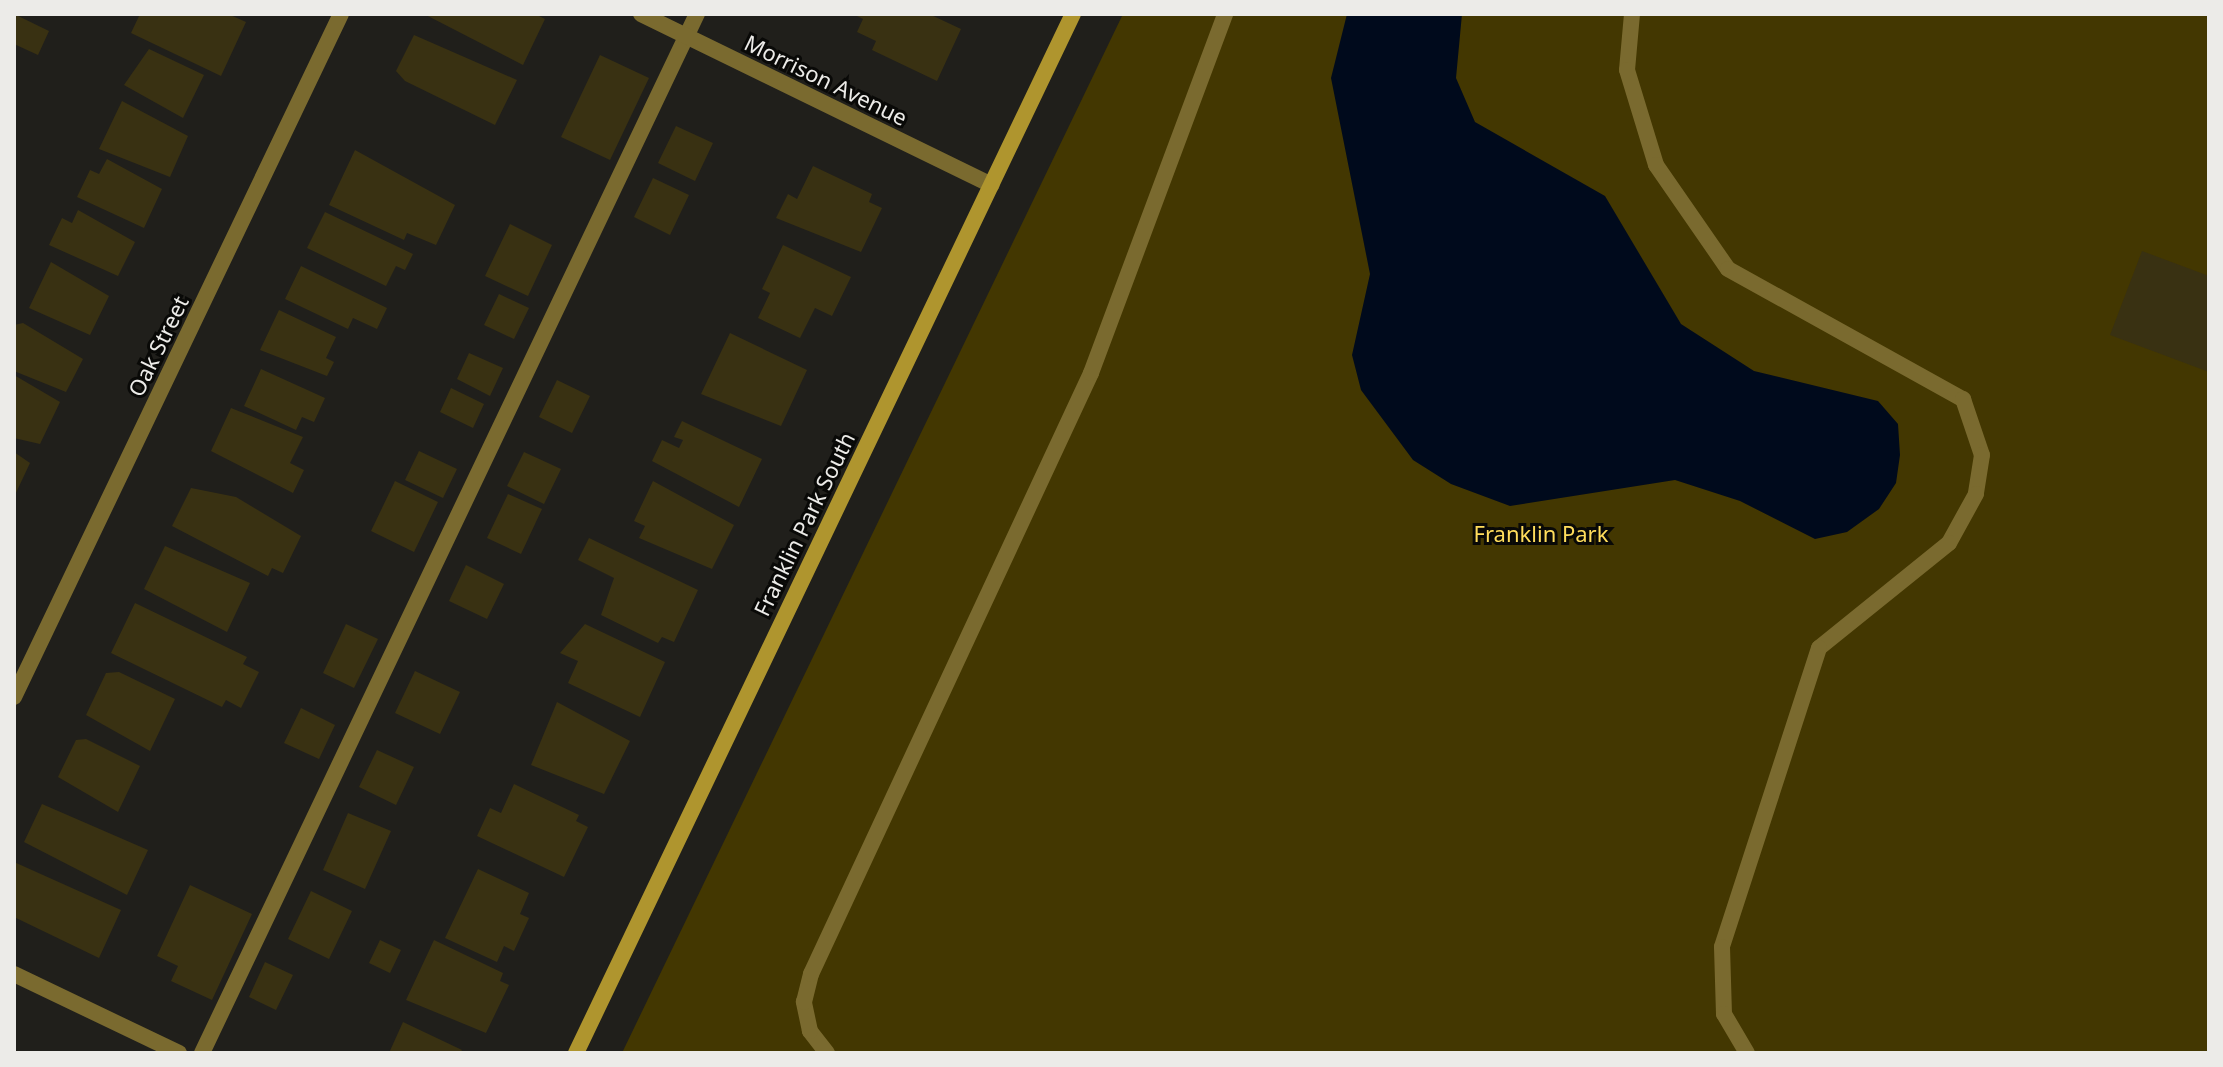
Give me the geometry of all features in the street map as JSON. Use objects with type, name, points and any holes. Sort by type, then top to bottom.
[{"type":"street","name":"Oak Street","points":[[14,697],[341,14]]},
{"type":"street","name":"Morrison Avenue","points":[[641,14],[991,185]]},
{"type":"street","points":[[202,1053],[697,14]]},
{"type":"street","name":"Franklin Park South","points":[[576,1053],[1073,14]]},
{"type":"street","points":[[827,1053],[810,1031],[804,1002],[811,974],[1091,373],[1225,14]]},
{"type":"street","points":[[1632,14],[1627,70],[1656,165],[1728,269],[1963,399],[1982,455],[1976,494],[1949,543],[1819,648],[1722,947],[1724,1014],[1747,1053]]},
{"type":"street","points":[[14,974],[179,1053]]},
{"type":"green space","name":"Franklin Park","points":[[1123,14],[2209,14],[2209,1053],[622,1053]]},
{"type":"water","points":[[1347,14],[1462,14],[1456,78],[1475,122],[1605,196],[1681,324],[1754,371],[1878,401],[1898,424],[1900,455],[1896,483],[1879,509],[1847,532],[1815,539],[1740,501],[1675,480],[1510,506],[1451,484],[1413,460],[1361,390],[1352,355],[1370,274],[1331,78]]},
{"type":"building","points":[[14,14],[49,31],[38,55],[14,44]]},
{"type":"building","points":[[140,14],[228,14],[246,22],[221,76],[131,33]]},
{"type":"building","points":[[424,14],[535,14],[545,19],[523,65]]},
{"type":"building","points":[[853,14],[929,14],[961,29],[937,81],[872,50],[876,41],[857,32],[863,19]]},
{"type":"building","points":[[414,35],[517,80],[495,125],[405,81],[396,71]]},
{"type":"building","points":[[149,49],[204,75],[183,118],[124,85]]},
{"type":"building","points":[[600,55],[649,78],[610,160],[561,137]]},
{"type":"building","points":[[122,101],[188,136],[170,177],[99,149]]},
{"type":"building","points":[[676,126],[713,143],[695,181],[658,163]]},
{"type":"building","points":[[355,150],[455,205],[436,245],[407,233],[404,240],[329,205]]},
{"type":"building","points":[[107,159],[162,189],[144,228],[77,197],[90,170],[99,174]]},
{"type":"building","points":[[813,166],[872,194],[869,202],[882,208],[861,252],[776,218],[788,194],[797,199]]},
{"type":"building","points":[[653,178],[689,195],[670,235],[634,217]]},
{"type":"building","points":[[78,210],[135,242],[118,276],[49,245],[62,218],[72,223]]},
{"type":"building","points":[[325,212],[413,254],[405,270],[396,266],[386,286],[307,248]]},
{"type":"building","points":[[510,224],[552,245],[528,296],[485,276]]},
{"type":"building","points":[[783,245],[851,277],[832,316],[815,308],[800,338],[758,318],[770,293],[762,289]]},
{"type":"building","points":[[2142,251],[2209,276],[2209,372],[2110,335]]},
{"type":"building","points":[[51,262],[109,296],[90,335],[29,308]]},
{"type":"building","points":[[301,266],[387,308],[377,329],[353,318],[348,329],[285,299]]},
{"type":"building","points":[[499,294],[529,308],[514,339],[484,325]]},
{"type":"building","points":[[279,310],[336,337],[326,358],[334,362],[327,376],[260,350]]},
{"type":"building","points":[[23,323],[83,359],[66,392],[14,371],[14,325]]},
{"type":"building","points":[[730,333],[807,370],[781,426],[701,394]]},
{"type":"building","points":[[469,353],[503,368],[490,396],[457,379]]},
{"type":"building","points":[[261,369],[325,398],[314,422],[302,417],[296,430],[244,406]]},
{"type":"building","points":[[14,375],[60,402],[40,444],[14,438]]},
{"type":"building","points":[[557,380],[590,396],[572,433],[539,417]]},
{"type":"building","points":[[451,388],[484,404],[473,428],[440,412]]},
{"type":"building","points":[[231,408],[303,437],[290,463],[304,470],[293,493],[211,451]]},
{"type":"building","points":[[682,421],[762,459],[739,507],[652,461],[662,440],[679,448],[683,440],[674,437]]},
{"type":"building","points":[[419,451],[457,469],[443,498],[405,480]]},
{"type":"building","points":[[14,452],[30,463],[14,497]]},
{"type":"building","points":[[524,452],[561,469],[544,504],[507,486]]},
{"type":"building","points":[[395,481],[438,502],[414,552],[371,531]]},
{"type":"building","points":[[653,481],[734,525],[712,569],[639,538],[645,526],[634,521]]},
{"type":"building","points":[[191,488],[236,497],[301,536],[283,573],[272,568],[268,576],[172,526]]},
{"type":"building","points":[[508,494],[542,509],[521,554],[487,538]]},
{"type":"building","points":[[589,538],[698,590],[674,642],[662,637],[658,643],[601,615],[614,578],[578,560]]},
{"type":"building","points":[[165,546],[250,583],[227,632],[144,589]]},
{"type":"building","points":[[466,565],[504,584],[487,619],[449,601]]},
{"type":"building","points":[[135,603],[247,657],[243,664],[259,672],[241,708],[226,700],[222,707],[111,653]]},
{"type":"building","points":[[346,624],[378,639],[354,688],[323,673]]},
{"type":"building","points":[[585,624],[665,662],[640,717],[568,683],[578,661],[560,653]]},
{"type":"building","points":[[415,671],[460,692],[440,734],[395,713]]},
{"type":"building","points":[[119,672],[175,699],[150,751],[86,715],[106,673]]},
{"type":"building","points":[[557,702],[630,741],[604,794],[531,765]]},
{"type":"building","points":[[301,708],[335,725],[319,759],[284,743]]},
{"type":"building","points":[[86,739],[140,766],[118,812],[58,777],[76,740]]},
{"type":"building","points":[[377,750],[414,767],[396,805],[359,787]]},
{"type":"building","points":[[514,784],[579,815],[576,821],[588,827],[564,877],[477,836],[490,808],[501,813]]},
{"type":"building","points":[[42,804],[148,850],[127,895],[24,842]]},
{"type":"building","points":[[348,813],[391,831],[365,889],[323,870]]},
{"type":"building","points":[[14,862],[121,910],[99,958],[14,917]]},
{"type":"building","points":[[478,869],[529,893],[520,914],[529,918],[514,951],[504,946],[497,962],[445,938]]},
{"type":"building","points":[[190,885],[252,914],[212,1000],[171,981],[178,966],[157,956]]},
{"type":"building","points":[[311,891],[352,911],[329,959],[288,939]]},
{"type":"building","points":[[380,940],[401,950],[390,973],[369,963]]},
{"type":"building","points":[[434,940],[503,973],[500,981],[509,985],[486,1033],[406,1000]]},
{"type":"building","points":[[265,962],[293,975],[276,1010],[249,997]]},
{"type":"building","points":[[403,1022],[462,1050],[460,1053],[389,1053]]}]
